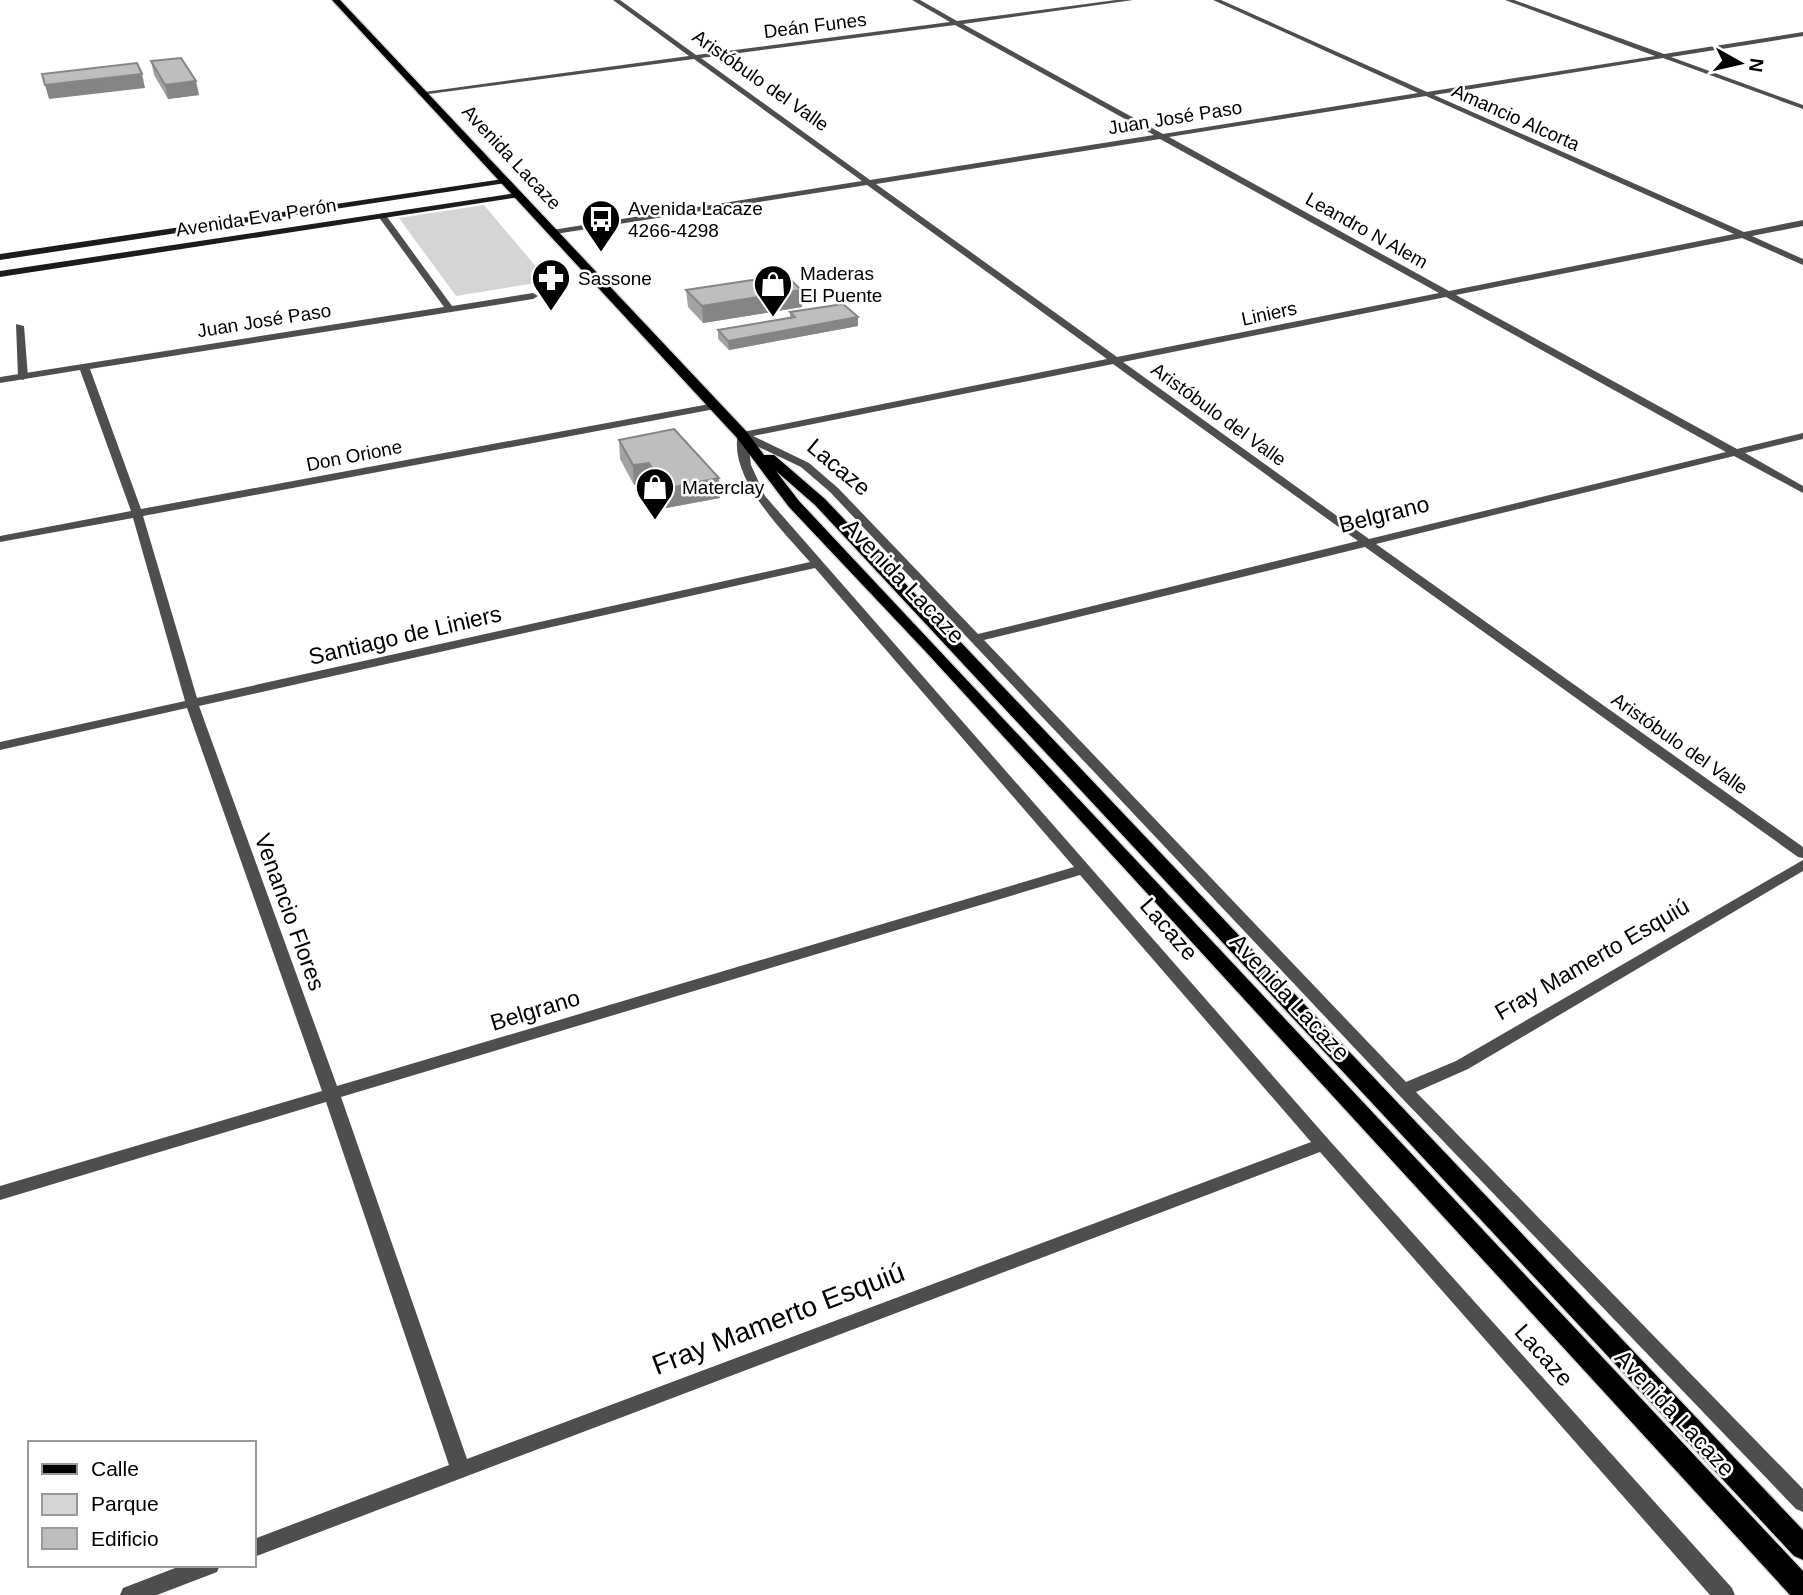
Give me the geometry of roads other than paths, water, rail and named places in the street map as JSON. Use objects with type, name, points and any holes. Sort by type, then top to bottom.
[{"type":"main road","name":"Avenida Lacaze","points":[[336,0],[742,435],[794,504],[943,646],[1803,1548]]},
{"type":"main road","name":"Avenida Eva Perón","points":[[0,257],[503,181]]},
{"type":"main road","name":"Avenida Eva Perón","points":[[0,274],[517,195]]},
{"type":"main road","name":"Avenida Lacaze","points":[[742,435],[820,502],[943,646],[1803,1590]]},
{"type":"street","name":"Aristóbulo del Valle","points":[[616,0],[872,183],[1363,542],[1803,854]]},
{"type":"street","name":"Leandro N Alem","points":[[915,0],[1803,490]]},
{"type":"street","name":"Deán Funes","points":[[421,93],[1130,0]]},
{"type":"street","name":"Amancio Alcorta","points":[[1216,0],[1803,262]]},
{"type":"street","points":[[1508,0],[1803,107]]},
{"type":"street","name":"Juan José Paso","points":[[552,233],[1803,34]]},
{"type":"street","points":[[383,216],[449,308]]},
{"type":"street","name":"Liniers","points":[[742,435],[1803,223]]},
{"type":"street","name":"Juan José Paso","points":[[0,380],[533,296]]},
{"type":"street","points":[[19,326],[23,377]]},
{"type":"street","name":"Venancio Flores","points":[[84,367],[137,513],[192,704],[332,1094],[460,1469]]},
{"type":"street","name":"Don Orione","points":[[0,539],[715,406]]},
{"type":"street","name":"Lacaze","points":[[742,435],[746,465],[761,497],[1323,1144],[1724,1595]]},
{"type":"street","name":"Lacaze","points":[[742,435],[805,465],[834,490],[1404,1090],[1803,1503]]},
{"type":"street","name":"Belgrano","points":[[977,638],[1803,436]]},
{"type":"street","name":"Santiago de Liniers","points":[[0,746],[818,564]]},
{"type":"street","name":"Fray Mamerto Esquiú","points":[[1404,1090],[1462,1065],[1803,865]]},
{"type":"street","name":"Belgrano","points":[[0,1193],[1084,869]]},
{"type":"street","name":"Fray Mamerto Esquiú","points":[[256,1547],[1323,1144]]},
{"type":"street","points":[[131,1595],[204,1567]]},
{"type":"place","name":"Avenida Lacaze 4266-4298","points":[[601,253]]},
{"type":"place","name":"Sassone","points":[[551,312]]},
{"type":"place","name":"Maderas El Puente","points":[[773,318]]},
{"type":"place","name":"Materclay","points":[[655,521]]}]
